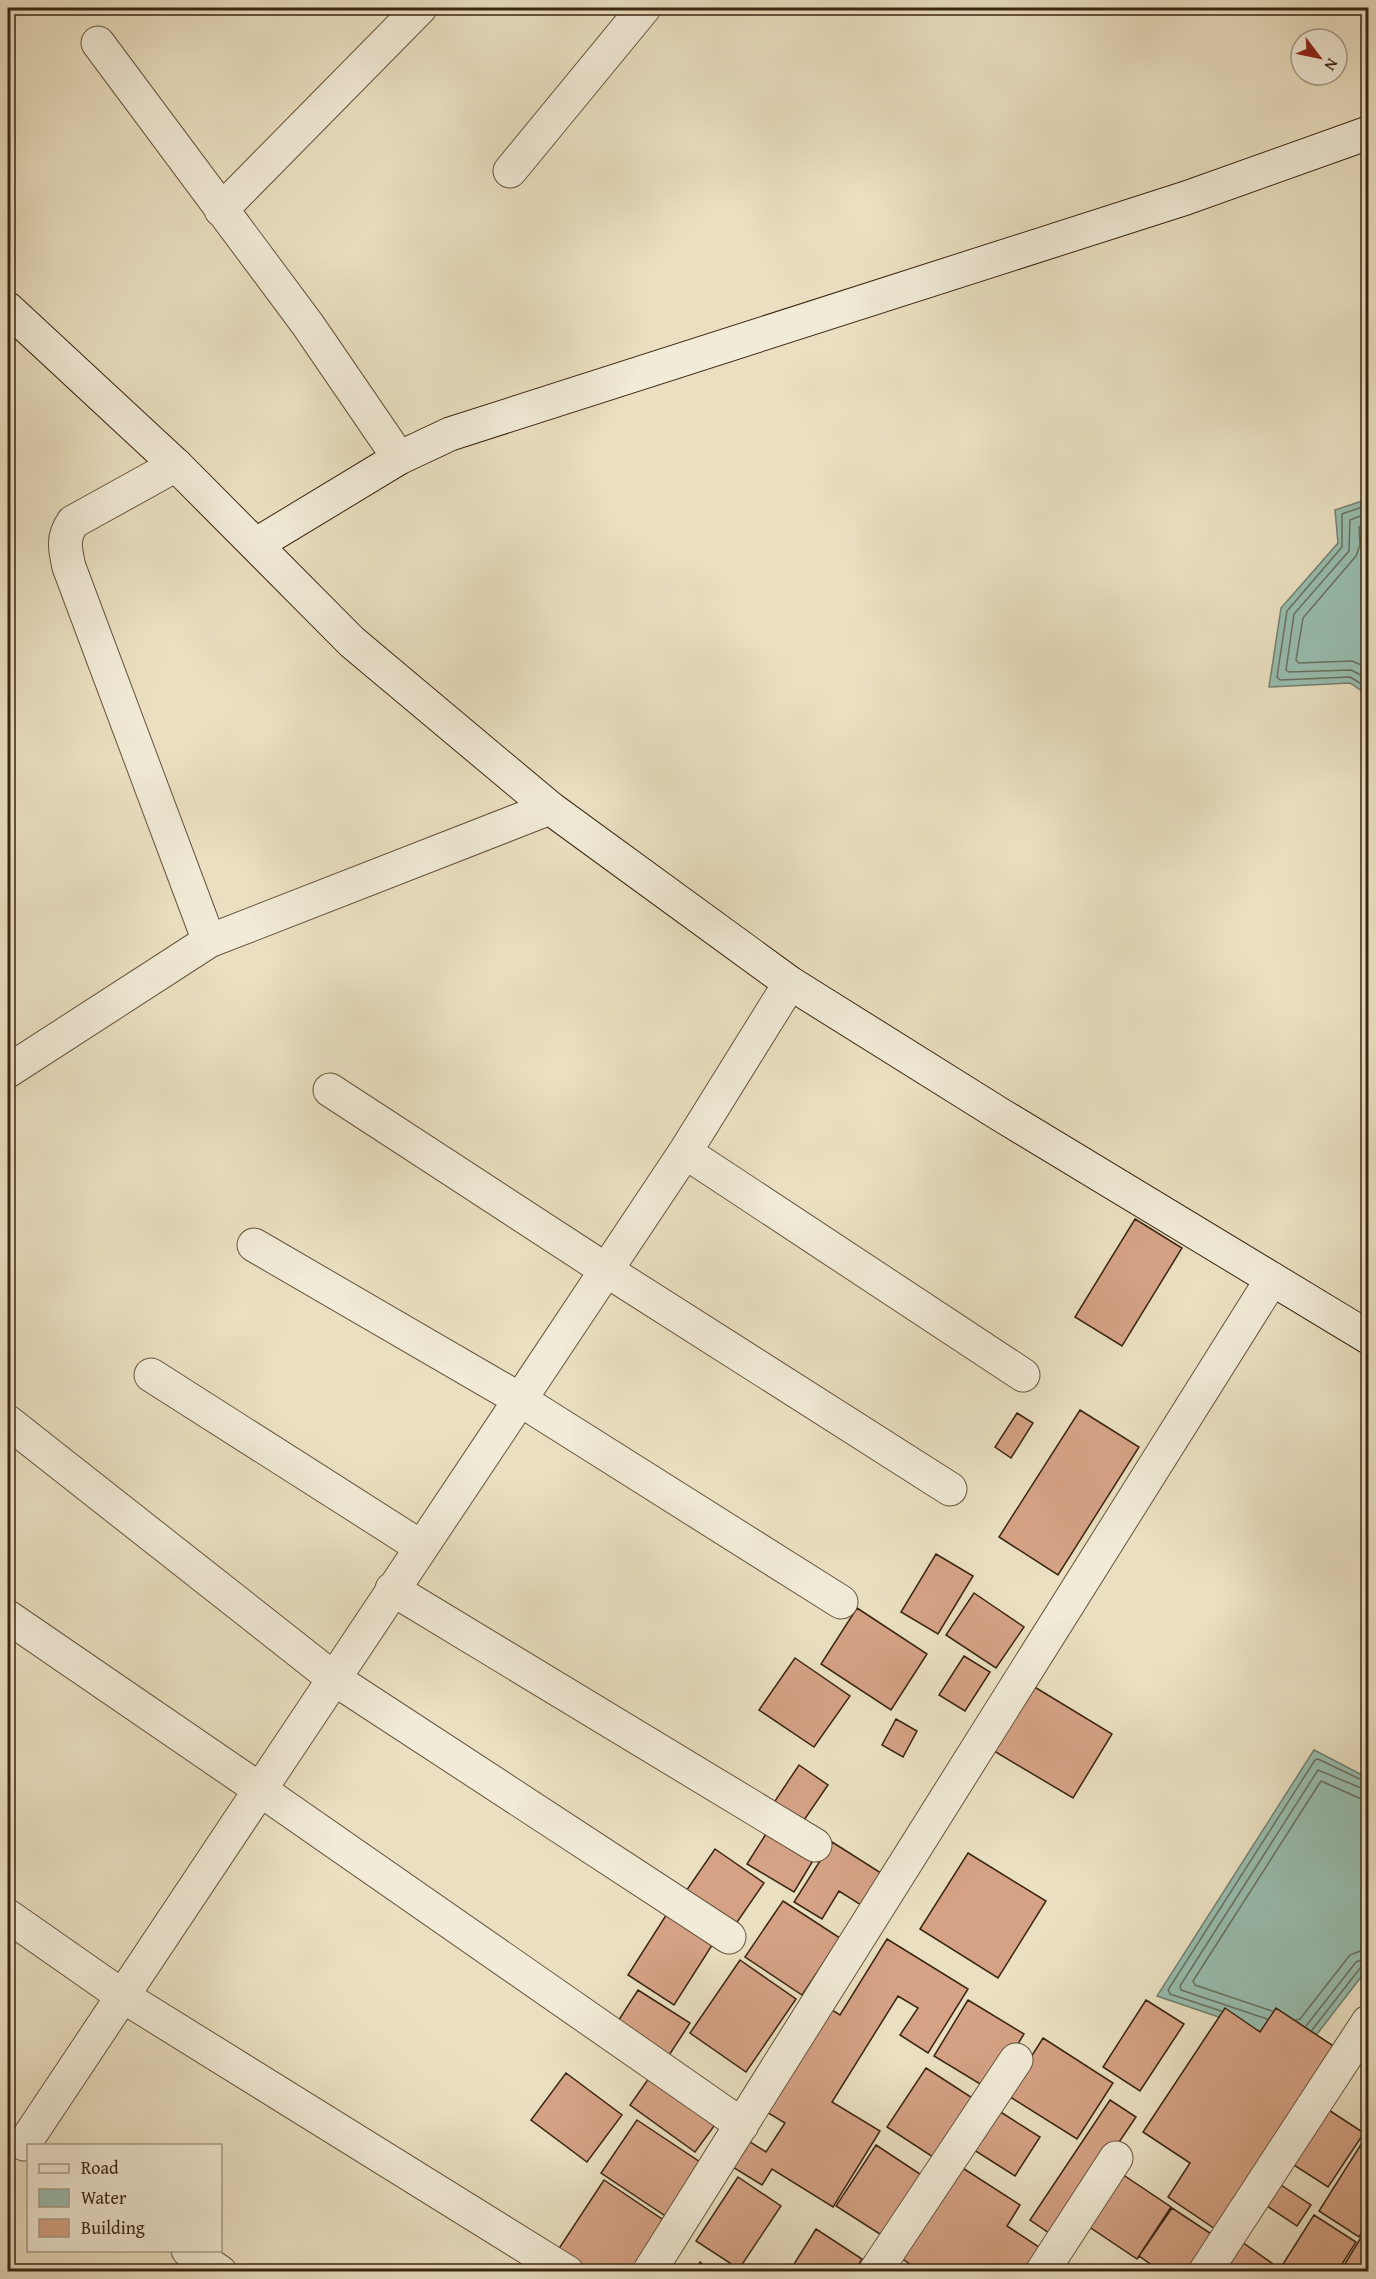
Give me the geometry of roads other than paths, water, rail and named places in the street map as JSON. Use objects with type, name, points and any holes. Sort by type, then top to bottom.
[{"type":"street","points":[[221,210],[420,8]]},
{"type":"street","points":[[510,171],[644,8]]},
{"type":"street","points":[[98,43],[308,325],[399,458]]},
{"type":"street","points":[[257,544],[399,458],[450,434],[1175,201],[1368,133]]},
{"type":"street","points":[[8,309],[176,465],[352,642],[550,808],[790,983],[1000,1116],[1368,1337]]},
{"type":"street","points":[[176,465],[73,522],[65,533],[64,547],[69,567],[209,941]]},
{"type":"street","points":[[8,1071],[209,941],[550,808]]},
{"type":"street","points":[[20,2141],[121,1995],[685,1152],[790,983]]},
{"type":"street","points":[[330,1090],[606,1270],[950,1489]]},
{"type":"street","points":[[685,1152],[1023,1375]]},
{"type":"street","points":[[254,1245],[519,1399],[841,1602]]},
{"type":"street","points":[[649,2271],[1272,1280]]},
{"type":"street","points":[[151,1375],[421,1547]]},
{"type":"street","points":[[8,1422],[333,1678],[729,1937]]},
{"type":"street","points":[[392,1589],[815,1845]]},
{"type":"street","points":[[8,1617],[260,1788],[742,2125]]},
{"type":"street","points":[[8,1916],[121,1995],[567,2271]]},
{"type":"street","points":[[1204,2271],[1368,2022]]},
{"type":"street","points":[[875,2271],[1016,2061]]},
{"type":"street","points":[[1041,2271],[1116,2158]]},
{"type":"street","points":[[191,2252],[220,2271]]},
{"type":"water","points":[[1368,499],[1368,695],[1350,683],[1269,687],[1281,608],[1338,543],[1335,510]]},
{"type":"water","points":[[1314,1750],[1368,1778],[1368,1968],[1307,2047],[1157,1996]]}]
